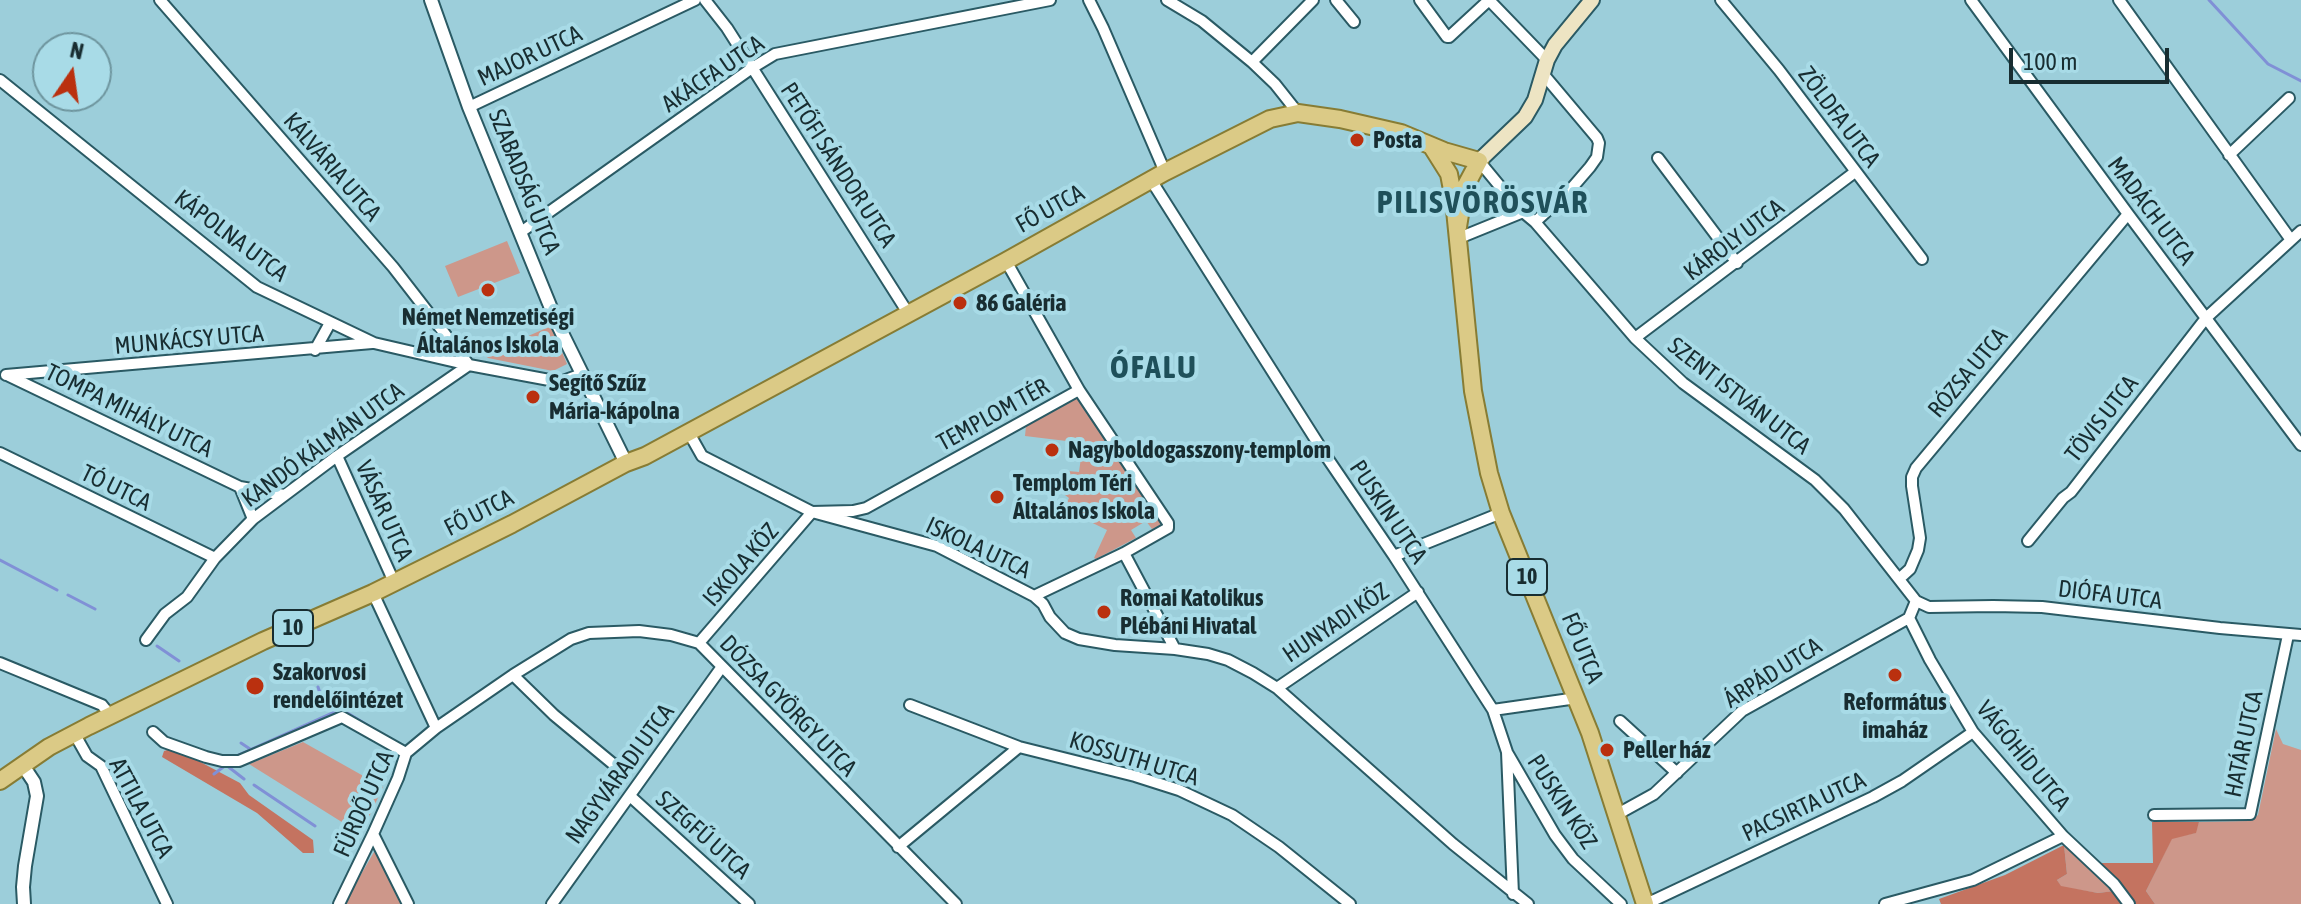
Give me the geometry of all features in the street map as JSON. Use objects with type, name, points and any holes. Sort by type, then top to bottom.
[{"type":"main road","points":[[1458,232],[1464,189],[1475,162],[1525,117],[1535,100],[1547,60],[1565,30],[1592,0]]},
{"type":"main road","name":"FŐ UTCA","points":[[0,781],[74,733],[263,641],[373,593],[512,524],[689,433],[1158,176],[1270,119],[1298,113],[1389,130],[1432,147],[1449,174],[1481,439],[1501,513],[1577,698],[1646,904]]},
{"type":"main road","points":[[1432,147],[1475,162]]},
{"type":"main road","points":[[1449,174],[1458,164],[1475,162]]},
{"type":"street","name":"KÁLVÁRIA UTCA","points":[[160,0],[393,267],[469,365]]},
{"type":"street","name":"SZABADSÁG UTCA","points":[[431,0],[469,107],[557,323],[626,463]]},
{"type":"street","name":"MAJOR UTCA","points":[[469,107],[695,0]]},
{"type":"street","name":"PETŐFI SÁNDOR UTCA","points":[[705,0],[727,28],[908,313]]},
{"type":"street","name":"AKÁCFA UTCA","points":[[521,232],[775,54],[1050,0]]},
{"type":"street","name":"PUSKIN UTCA","points":[[1089,0],[1103,28],[1158,176],[1326,456],[1493,710],[1507,752],[1511,892]]},
{"type":"street","points":[[1167,0],[1187,10],[1252,62],[1298,113]]},
{"type":"street","points":[[1252,62],[1313,0]]},
{"type":"street","points":[[1336,0],[1354,22]]},
{"type":"street","points":[[1420,0],[1447,37],[1489,0],[1547,60]]},
{"type":"street","name":"ZÖLDFA UTCA","points":[[1721,0],[1779,70],[1922,259]]},
{"type":"street","name":"MADÁCH UTCA","points":[[1971,0],[2206,318],[2297,432],[2301,445]]},
{"type":"street","points":[[2119,0],[2291,240]]},
{"type":"street","points":[[1535,222],[1590,167],[1597,157],[1599,143],[1544,75]]},
{"type":"street","name":"KÁPOLNA UTCA","points":[[0,80],[257,287],[374,343],[560,382],[583,376]]},
{"type":"street","points":[[2229,155],[2289,98]]},
{"type":"street","points":[[1658,158],[1737,263]]},
{"type":"street","name":"SZENT ISTVÁN UTCA","points":[[1475,162],[1535,222],[1635,338],[1683,383],[1815,480],[1844,509],[1916,601]]},
{"type":"street","name":"KÁROLY UTCA","points":[[1635,338],[1855,172]]},
{"type":"street","points":[[1458,232],[1523,212]]},
{"type":"street","name":"RÓZSA UTCA","points":[[1899,579],[1910,569],[1920,538],[1912,486],[1916,468],[2128,214]]},
{"type":"street","name":"TÖVIS UTCA","points":[[2028,541],[2071,492],[2206,318],[2301,231]]},
{"type":"street","points":[[1006,261],[1079,390]]},
{"type":"street","points":[[315,350],[330,323]]},
{"type":"street","name":"MUNKÁCSY UTCA","points":[[3,373],[374,343]]},
{"type":"street","name":"KANDÓ KÁLMÁN UTCA","points":[[146,640],[165,614],[187,597],[215,558],[253,519],[337,456],[469,365]]},
{"type":"street","name":"TOMPA MIHÁLY UTCA","points":[[3,373],[240,487],[284,495]]},
{"type":"street","name":"TEMPLOM TÉR","points":[[812,512],[866,508],[1079,390],[1168,523],[1168,528],[1034,596]]},
{"type":"street","name":"ISKOLA UTCA","points":[[689,433],[702,456],[812,512],[937,546],[1034,596],[1058,627],[1079,639],[1175,649],[1228,660],[1277,688],[1511,892]]},
{"type":"street","name":"TÓ UTCA","points":[[0,453],[215,558]]},
{"type":"street","name":"VÁSÁR UTCA","points":[[337,456],[394,582]]},
{"type":"street","points":[[240,487],[253,519]]},
{"type":"street","name":"ISKOLA KÖZ","points":[[699,643],[812,512]]},
{"type":"street","points":[[1394,556],[1501,513]]},
{"type":"street","points":[[1124,553],[1175,649]]},
{"type":"street","name":"HUNYADI KÖZ","points":[[1277,688],[1418,592]]},
{"type":"street","points":[[373,593],[436,728]]},
{"type":"street","points":[[1909,618],[1916,601]]},
{"type":"street","name":"DIÓFA UTCA","points":[[1916,601],[1929,607],[2042,607],[2301,635]]},
{"type":"street","name":"VÁGÓHÍD UTCA","points":[[1909,618],[1973,732],[2063,836],[2114,884],[2129,904]]},
{"type":"street","name":"ÁRPÁD UTCA","points":[[1616,815],[1654,794],[1742,711],[1909,618]]},
{"type":"street","name":"DÓZSA GYÖRGY UTCA","points":[[436,728],[513,675],[571,639],[589,633],[639,631],[699,643],[956,904]]},
{"type":"street","name":"HATÁR UTCA","points":[[2154,815],[2250,814],[2288,635]]},
{"type":"street","points":[[0,663],[102,705],[110,715]]},
{"type":"street","name":"NAGYVÁRADI UTCA","points":[[552,904],[721,668]]},
{"type":"street","points":[[513,675],[554,715],[618,768]]},
{"type":"street","points":[[1493,710],[1577,698]]},
{"type":"street","name":"KOSSUTH UTCA","points":[[910,705],[1002,742],[1179,790],[1232,815],[1279,847],[1350,904]]},
{"type":"street","points":[[153,732],[164,742],[222,761],[239,761],[342,717],[406,753]]},
{"type":"street","points":[[1620,721],[1677,773]]},
{"type":"street","name":"FÜRDŐ UTCA","points":[[339,904],[398,778],[406,753],[436,728]]},
{"type":"street","name":"PACSIRTA UTCA","points":[[1646,904],[1873,797],[1973,732]]},
{"type":"street","name":"ATTILA UTCA","points":[[74,733],[87,756],[101,766],[167,904]]},
{"type":"street","points":[[898,847],[1019,747]]},
{"type":"street","name":"PUSKIN KÖZ","points":[[1507,752],[1555,835],[1573,859],[1621,904]]},
{"type":"street","points":[[22,764],[34,782],[37,796],[25,866],[24,904]]},
{"type":"street","name":"SZEGFŰ UTCA","points":[[630,796],[749,904]]},
{"type":"street","points":[[373,834],[408,904]]},
{"type":"street","points":[[1885,904],[1973,880],[2063,836]]},
{"type":"street","points":[[1511,892],[1519,904]]},
{"type":"street","points":[[1511,892],[1528,904]]},
{"type":"shaded area","points":[[507,241],[520,273],[458,297],[445,266]]},
{"type":"shaded area","points":[[551,326],[567,364],[553,371],[485,355]]},
{"type":"shaded area","points":[[1077,397],[1162,524],[1152,529],[1146,521],[1131,530],[1136,538],[1096,559],[1107,530],[1064,509],[1069,498],[1065,495],[1068,471],[1079,472],[1083,443],[1025,436],[1026,426]]},
{"type":"shaded area","points":[[2276,729],[2283,744],[2301,750],[2301,904],[2155,904],[2146,891],[2172,838],[2195,833],[2199,822],[2249,821],[2258,815]]},
{"type":"shaded area","points":[[303,742],[383,787],[361,834],[249,764]]},
{"type":"shaded area","points":[[174,748],[240,783],[249,795],[313,840],[314,853],[303,853],[257,813],[162,757],[164,751]]},
{"type":"shaded area","points":[[2152,822],[2199,822],[2196,833],[2172,839],[2146,891],[2155,904],[1941,904],[1939,899],[2005,875],[2064,845],[2067,874],[2057,880],[2061,886],[2098,893],[2114,891],[2097,863],[2153,863]]},
{"type":"shaded area","points":[[2072,841],[2115,891],[2098,893],[2061,887],[2057,880],[2067,874],[2064,845]]},
{"type":"shaded area","points":[[374,852],[378,853],[403,904],[345,902]]},
{"type":"waterway","points":[[2209,0],[2268,64],[2301,81]]},
{"type":"waterway","points":[[0,560],[57,590]]},
{"type":"waterway","points":[[68,595],[95,609]]},
{"type":"waterway","points":[[157,646],[179,661]]},
{"type":"waterway","points":[[318,687],[321,696],[341,708]]},
{"type":"waterway","points":[[234,757],[341,709],[377,731]]},
{"type":"waterway","points":[[241,743],[250,749]]},
{"type":"waterway","points":[[214,774],[226,765],[244,779]]},
{"type":"waterway","points":[[254,785],[315,826]]},
{"type":"place","name":"Posta","points":[[1357,140]]},
{"type":"place","name":"Német Nemzetiségi Általános Iskola","points":[[488,290]]},
{"type":"place","name":"86 Galéria","points":[[960,303]]},
{"type":"place","name":"Segítő Szűz Mária-kápolna","points":[[533,397]]},
{"type":"place","name":"Nagyboldogasszony-templom","points":[[1052,450]]},
{"type":"place","name":"Templom Téri Általános Iskola","points":[[997,497]]},
{"type":"place","name":"Romai Katolikus Plébáni Hivatal","points":[[1104,612]]},
{"type":"place","name":"Református imaház","points":[[1895,675]]},
{"type":"place","name":"Szakorvosi rendelőintézet","points":[[255,686]]},
{"type":"place","name":"Peller ház","points":[[1607,750]]},
{"type":"district","name":"PILISVÖRÖSVÁR","points":[[1483,203]]},
{"type":"district","name":"ÓFALU","points":[[1154,368]]}]
